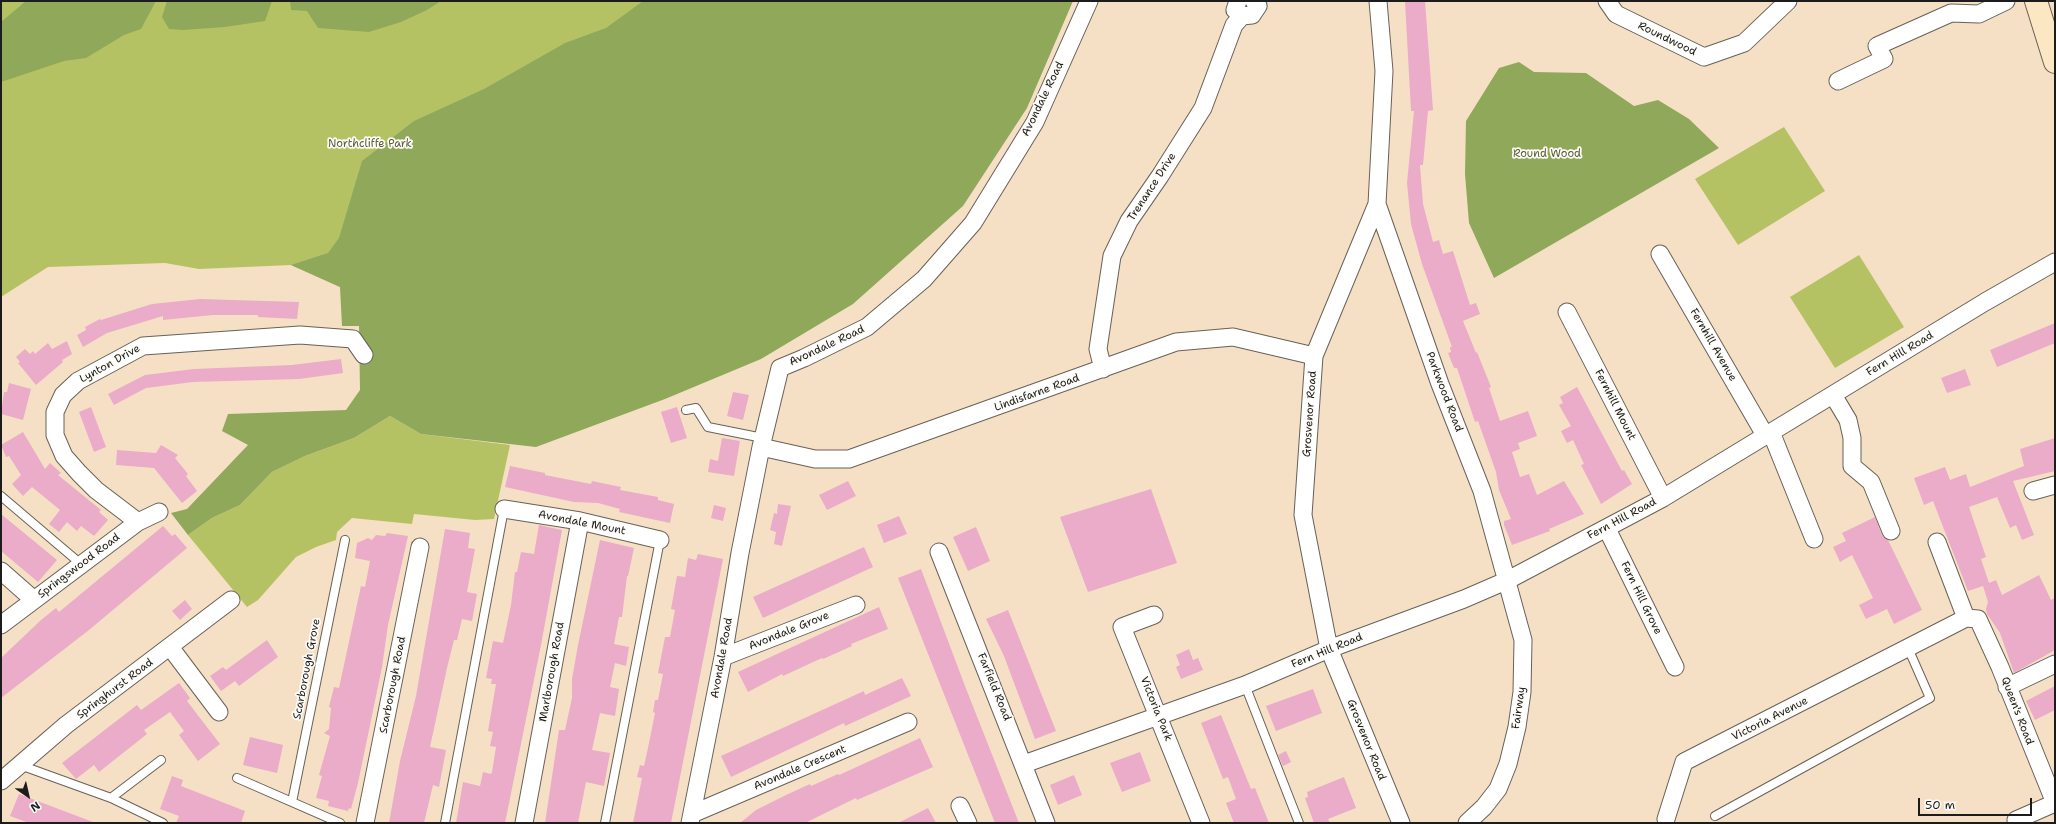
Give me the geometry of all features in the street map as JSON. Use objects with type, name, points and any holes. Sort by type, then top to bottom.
[{"type":"street","name":"Avondale Road","points":[[691,819],[723,657],[740,553],[762,442],[780,368],[867,327],[924,279],[972,223],[1035,122],[1089,1]]},
{"type":"street","name":"Trenance Drive","points":[[1104,369],[1098,349],[1112,256],[1129,221],[1160,176],[1203,108],[1240,8],[1252,15],[1258,6],[1254,1]]},
{"type":"street","name":"Grosvenor Road","points":[[1378,1],[1384,71],[1377,204],[1314,356],[1303,515],[1329,649],[1401,823]]},
{"type":"street","name":"Roundwood","points":[[1607,1],[1616,14],[1704,57],[1744,43],[1788,1]]},
{"type":"street","points":[[1838,81],[1884,59],[1877,46],[1951,13],[1979,14],[2006,1]]},
{"type":"street","points":[[2036,1],[2055,62]]},
{"type":"street","name":"Parkwood Road","points":[[1377,204],[1440,384],[1482,491],[1508,580]]},
{"type":"street","name":"Fernhill Avenue","points":[[1660,254],[1768,434],[1814,539]]},
{"type":"street","name":"Fern Hill Road","points":[[1024,764],[1245,685],[1329,649],[1464,599],[1508,580],[1607,529],[1663,498],[2055,262]]},
{"type":"street","name":"Fernhill Mount","points":[[1567,312],[1663,498]]},
{"type":"street","name":"Lynton Drive","points":[[138,522],[96,490],[64,456],[56,435],[55,412],[63,395],[78,381],[143,346],[300,335],[353,339],[364,355]]},
{"type":"street","name":"Lindisfarne Road","points":[[762,442],[815,459],[849,459],[1176,342],[1233,336],[1314,356]]},
{"type":"street","points":[[1833,395],[1848,420],[1852,438],[1852,466],[1871,482],[1891,531]]},
{"type":"street","points":[[2033,491],[2055,485]]},
{"type":"street","name":"Avondale Mount","points":[[504,509],[580,521],[660,540]]},
{"type":"street","name":"Springswood Road","points":[[1,625],[138,522],[159,512]]},
{"type":"street","name":"Marlborough Road","points":[[524,823],[580,521]]},
{"type":"street","name":"Fern Hill Grove","points":[[1607,529],[1675,667]]},
{"type":"street","name":"Queen's Road","points":[[1937,542],[1972,619],[2007,687],[2055,803]]},
{"type":"street","name":"Scarborough Road","points":[[365,823],[420,547]]},
{"type":"street","name":"Farfield Road","points":[[939,552],[1024,764],[1046,823]]},
{"type":"street","points":[[1,571],[34,600]]},
{"type":"street","name":"Fairway","points":[[1467,823],[1484,808],[1498,789],[1508,764],[1517,727],[1522,692],[1523,640],[1508,580]]},
{"type":"street","name":"Springhurst Road","points":[[1,781],[66,725],[170,648],[231,600]]},
{"type":"street","name":"Avondale Grove","points":[[723,657],[856,605]]},
{"type":"street","name":"Victoria Park","points":[[1154,615],[1122,627],[1201,823]]},
{"type":"street","name":"Victoria Avenue","points":[[1666,819],[1684,762],[1908,648],[1972,619]]},
{"type":"street","points":[[170,648],[219,712]]},
{"type":"street","points":[[2007,687],[2055,664]]},
{"type":"street","name":"Avondale Crescent","points":[[691,819],[908,722]]},
{"type":"street","points":[[2016,820],[2055,803]]},
{"type":"street","points":[[960,806],[968,823]]},
{"type":"lane","points":[[686,410],[696,408],[708,427],[762,442]]},
{"type":"lane","points":[[1,496],[81,564]]},
{"type":"lane","points":[[445,823],[504,509]]},
{"type":"lane","name":"Scarborough Grove","points":[[292,802],[344,540]]},
{"type":"lane","points":[[604,823],[660,540]]},
{"type":"lane","points":[[1715,816],[1930,698],[1908,648]]},
{"type":"lane","points":[[1245,685],[1299,823]]},
{"type":"lane","points":[[111,798],[161,760]]},
{"type":"lane","points":[[19,765],[111,798],[163,822]]},
{"type":"lane","points":[[237,778],[340,823]]},
{"type":"green space","name":"Northcliffe Park","points":[[1,1],[820,1],[340,287],[291,265],[199,269],[165,263],[48,267],[1,297]]},
{"type":"green space","points":[[26,1],[156,1],[141,29],[124,35],[86,58],[64,61],[1,82],[1,22]]},
{"type":"green space","points":[[167,1],[272,1],[265,21],[225,27],[183,30],[169,29],[162,17]]},
{"type":"green space","points":[[290,1],[441,1],[427,10],[401,22],[369,32],[318,28],[307,11],[291,10]]},
{"type":"green space","points":[[643,1],[1073,1],[1027,108],[963,206],[853,304],[761,359],[665,399],[536,447],[421,434],[390,416],[354,438],[305,456],[272,472],[240,505],[212,518],[188,535],[171,513],[187,509],[248,445],[222,431],[228,414],[346,410],[360,390],[359,326],[342,326],[340,287],[291,265],[328,253],[339,238],[362,161],[414,121],[484,89],[565,43],[606,28]]},
{"type":"green space","name":"Round Wood","points":[[1519,62],[1534,72],[1586,73],[1634,106],[1658,100],[1689,119],[1719,148],[1494,278],[1469,223],[1465,174],[1466,121],[1499,68]]},
{"type":"green space","points":[[1784,127],[1825,191],[1738,245],[1695,179]]},
{"type":"green space","points":[[1859,255],[1904,327],[1835,368],[1790,297]]},
{"type":"green space","points":[[390,416],[421,434],[510,445],[494,519],[475,520],[414,514],[412,524],[352,518],[337,532],[336,540],[316,547],[296,557],[258,600],[247,607],[188,535],[212,518],[240,505],[272,472],[305,456],[354,438]]},
{"type":"building","points":[[1405,1],[1425,1],[1433,110],[1428,111],[1423,165],[1420,165],[1423,204],[1433,242],[1439,240],[1443,254],[1453,251],[1470,305],[1476,303],[1480,314],[1463,321],[1491,387],[1489,388],[1500,421],[1528,411],[1537,436],[1518,443],[1520,449],[1512,452],[1520,477],[1529,474],[1537,495],[1564,481],[1584,514],[1549,529],[1550,531],[1512,545],[1504,525],[1504,521],[1511,519],[1499,490],[1496,472],[1478,421],[1475,422],[1457,368],[1454,368],[1448,353],[1451,352],[1450,347],[1452,347],[1422,264],[1411,224],[1407,183],[1414,111],[1411,111]]},
{"type":"building","points":[[200,299],[299,302],[297,319],[258,317],[258,315],[213,315],[163,320],[163,316],[107,333],[83,347],[77,335],[86,330],[85,327],[100,319],[101,320],[152,304]]},
{"type":"building","points":[[2055,323],[2055,343],[1997,367],[1990,350]]},
{"type":"building","points":[[67,341],[72,354],[62,360],[63,362],[36,385],[18,363],[20,362],[16,357],[25,349],[30,354],[33,351],[35,354],[48,343],[52,349]]},
{"type":"building","points":[[341,359],[343,373],[299,379],[193,382],[146,388],[114,405],[108,394],[145,375],[194,369],[292,365]]},
{"type":"building","points":[[1965,369],[1971,385],[1947,393],[1941,378]]},
{"type":"building","points":[[9,383],[31,389],[23,420],[1,414],[4,392],[7,392]]},
{"type":"building","points":[[1577,387],[1622,471],[1624,470],[1632,484],[1601,504],[1581,465],[1584,464],[1573,440],[1567,443],[1561,431],[1571,426],[1559,405],[1563,403],[1560,397]]},
{"type":"building","points":[[733,392],[749,395],[743,420],[727,416]]},
{"type":"building","points":[[91,407],[106,447],[94,452],[79,412]]},
{"type":"building","points":[[677,407],[687,438],[671,443],[661,412]]},
{"type":"building","points":[[23,432],[45,469],[50,463],[61,473],[58,475],[101,510],[99,512],[108,520],[94,536],[81,526],[77,531],[67,522],[59,532],[49,524],[60,510],[32,487],[23,496],[12,484],[21,475],[9,456],[6,457],[1,445]]},
{"type":"building","points":[[722,438],[740,441],[734,476],[708,472],[710,459],[718,461]]},
{"type":"building","points":[[2055,438],[2055,471],[2013,481],[2034,535],[2022,540],[2016,525],[2010,528],[1997,497],[1969,507],[1986,557],[1981,559],[1989,583],[1996,580],[2002,595],[2039,575],[2051,600],[2055,598],[2055,650],[2014,673],[2000,633],[1987,614],[1986,609],[1988,602],[1983,586],[1968,591],[1933,501],[1924,505],[1914,478],[1945,467],[1950,480],[1966,474],[1970,487],[2024,466],[2020,449]]},
{"type":"building","points":[[161,445],[178,455],[175,458],[188,474],[186,476],[197,491],[182,503],[154,468],[116,465],[117,450],[156,453]]},
{"type":"building","points":[[510,466],[591,484],[592,481],[621,487],[620,490],[658,497],[658,500],[674,504],[670,523],[619,512],[620,509],[598,503],[574,502],[505,487]]},
{"type":"building","points":[[848,481],[856,496],[827,510],[819,495]]},
{"type":"building","points":[[1151,489],[1177,563],[1088,592],[1060,517]]},
{"type":"building","points":[[778,504],[791,506],[782,546],[774,544],[776,532],[770,530],[774,513],[777,514]]},
{"type":"building","points":[[714,505],[726,508],[723,521],[711,518]]},
{"type":"building","points":[[1,514],[57,560],[38,582],[1,551]]},
{"type":"building","points":[[899,516],[907,534],[884,543],[877,525]]},
{"type":"building","points":[[1875,517],[1882,535],[1888,540],[1922,610],[1894,624],[1887,609],[1866,619],[1859,605],[1873,598],[1852,555],[1840,562],[1833,547],[1846,541],[1842,533]]},
{"type":"building","points":[[539,525],[562,530],[541,645],[505,823],[456,823],[463,782],[480,786],[483,772],[491,774],[492,772],[496,747],[490,746],[493,732],[488,731],[496,684],[491,684],[492,679],[486,678],[493,641],[503,643],[511,605],[515,572],[517,572],[521,552],[534,554]]},
{"type":"building","points":[[163,526],[172,536],[175,534],[187,548],[89,630],[1,698],[1,658],[41,620],[56,608],[59,612]]},
{"type":"building","points":[[976,527],[990,561],[968,571],[953,537]]},
{"type":"building","points":[[445,529],[470,533],[468,548],[475,549],[467,592],[477,594],[472,621],[462,619],[457,640],[454,640],[430,747],[446,750],[439,787],[433,785],[424,823],[389,823],[400,761],[416,696]]},
{"type":"building","points":[[387,533],[408,536],[388,625],[382,667],[358,783],[351,809],[349,808],[348,811],[328,806],[329,801],[316,798],[322,776],[319,775],[330,736],[324,733],[329,729],[331,708],[329,707],[334,687],[339,688],[361,586],[365,587],[370,561],[355,558],[357,543],[368,538],[372,540],[376,535],[385,536]]},
{"type":"building","points":[[600,540],[634,548],[627,576],[622,617],[619,617],[614,644],[629,647],[626,666],[615,663],[610,687],[619,689],[615,716],[600,713],[592,750],[610,753],[604,786],[586,782],[578,823],[545,823],[559,730],[565,730],[572,698],[572,679],[578,645]]},
{"type":"building","points":[[864,547],[873,567],[763,618],[753,597]]},
{"type":"building","points":[[698,554],[723,559],[671,823],[633,823],[642,778],[637,777],[640,765],[644,766],[655,713],[653,712],[655,700],[658,700],[663,674],[658,673],[665,637],[670,637],[675,610],[671,609],[677,576],[685,577],[688,558],[696,560]]},
{"type":"building","points":[[921,569],[1019,823],[995,823],[898,578]]},
{"type":"building","points":[[185,600],[192,609],[180,620],[172,611]]},
{"type":"building","points":[[879,607],[888,629],[851,644],[852,646],[783,676],[782,674],[748,692],[738,672]]},
{"type":"building","points":[[1008,610],[1056,731],[1035,739],[1004,656],[986,619]]},
{"type":"building","points":[[267,640],[278,657],[239,686],[235,681],[221,691],[210,676],[223,667],[226,670]]},
{"type":"building","points":[[1189,649],[1193,660],[1198,658],[1203,670],[1181,679],[1176,667],[1180,665],[1176,655]]},
{"type":"building","points":[[902,678],[911,696],[845,726],[844,723],[731,777],[721,756],[864,691],[865,695]]},
{"type":"building","points":[[179,683],[190,698],[187,701],[220,744],[198,761],[179,735],[184,731],[170,712],[144,730],[147,734],[99,772],[94,765],[76,779],[62,763],[137,705],[141,710]]},
{"type":"building","points":[[2055,686],[2055,710],[2035,720],[2026,701]]},
{"type":"building","points":[[1313,689],[1322,713],[1276,731],[1266,706]]},
{"type":"building","points":[[1221,715],[1251,789],[1255,788],[1269,823],[1234,823],[1226,803],[1236,799],[1228,777],[1223,779],[1201,723]]},
{"type":"building","points":[[250,737],[283,745],[277,773],[243,765]]},
{"type":"building","points":[[920,738],[933,767],[857,800],[856,798],[805,823],[740,823],[756,810],[786,795],[810,784],[811,786],[838,774],[839,775]]},
{"type":"building","points":[[1286,751],[1291,762],[1283,766],[1278,755]]},
{"type":"building","points":[[1140,752],[1151,781],[1122,792],[1110,763]]},
{"type":"building","points":[[1074,775],[1082,795],[1058,805],[1050,785]]},
{"type":"building","points":[[172,776],[183,780],[181,786],[245,811],[241,823],[176,823],[179,816],[160,809]]},
{"type":"building","points":[[1344,777],[1356,808],[1328,819],[1330,823],[1314,823],[1305,798],[1308,797],[1307,792]]},
{"type":"building","points":[[19,794],[93,823],[29,823],[10,816]]},
{"type":"building","points":[[928,808],[936,823],[898,823]]}]
